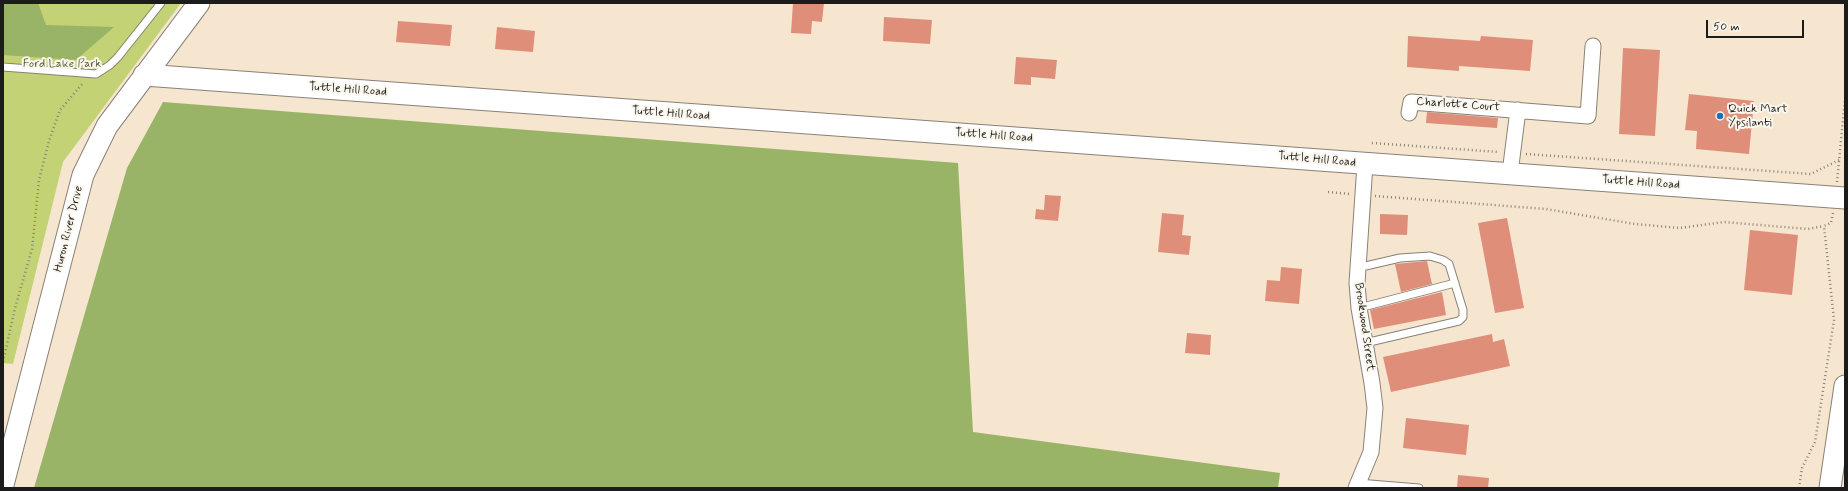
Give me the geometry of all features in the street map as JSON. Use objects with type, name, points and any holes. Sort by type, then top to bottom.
[{"type":"main road","name":"Huron River Drive","points":[[3,485],[83,175],[107,126],[199,3]]},
{"type":"main road","name":"Tuttle Hill Road","points":[[144,75],[1208,151],[1365,164],[1511,163],[1840,197]]},
{"type":"main road","points":[[1830,488],[1844,394]]},
{"type":"street","name":"Charlotte Court","points":[[1409,113],[1410,102],[1588,116],[1593,46]]},
{"type":"street","name":"Charlotte Court","points":[[1511,163],[1518,110]]},
{"type":"street","name":"Brookwood Street","points":[[1357,486],[1370,452],[1375,408],[1359,308],[1357,268],[1365,164]]},
{"type":"lane","points":[[3,67],[96,74],[110,65],[118,57],[161,3]]},
{"type":"lane","points":[[1357,268],[1400,258],[1430,256],[1443,260],[1450,264],[1463,310],[1463,317],[1459,321],[1365,343]]},
{"type":"lane","points":[[1359,308],[1455,283]]},
{"type":"lane","points":[[1357,486],[1419,488]]},
{"type":"path","points":[[3,362],[14,308],[32,249],[38,180],[49,141],[60,110],[92,74]]},
{"type":"path","points":[[1328,192],[1363,196],[1546,209],[1635,224],[1680,228],[1724,222],[1808,229],[1831,223],[1840,197],[1839,160],[1845,99]]},
{"type":"path","points":[[1372,143],[1511,163],[1811,174],[1839,160]]},
{"type":"path","points":[[1799,488],[1802,468],[1815,442],[1834,320],[1824,226]]},
{"type":"green space","name":"Ford Lake Park","points":[[3,3],[181,3],[63,162],[13,364],[3,363]]},
{"type":"green space","points":[[3,3],[38,3],[46,25],[114,27],[76,60],[3,55]]},
{"type":"green space","points":[[163,102],[958,163],[973,432],[1280,473],[1278,488],[34,488],[127,168]]},
{"type":"building","points":[[793,3],[824,3],[822,22],[812,21],[811,34],[791,33]]},
{"type":"building","points":[[884,17],[932,20],[930,44],[883,41]]},
{"type":"building","points":[[398,21],[452,25],[450,46],[396,42]]},
{"type":"building","points":[[497,27],[535,31],[533,52],[495,49]]},
{"type":"building","points":[[1408,36],[1480,41],[1481,36],[1533,40],[1530,71],[1459,66],[1459,71],[1407,67]]},
{"type":"building","points":[[1623,48],[1660,50],[1655,136],[1619,134]]},
{"type":"building","points":[[1016,57],[1057,60],[1055,79],[1031,77],[1031,85],[1014,84]]},
{"type":"building","name":"Quick Mart Ypsilanti","points":[[1689,94],[1754,101],[1749,154],[1696,149],[1697,131],[1685,130]]},
{"type":"building","points":[[1427,112],[1498,118],[1497,128],[1426,123]]},
{"type":"building","points":[[1045,195],[1061,196],[1058,221],[1035,219],[1036,209],[1044,210]]},
{"type":"building","points":[[1162,213],[1184,215],[1182,235],[1191,236],[1189,255],[1158,252]]},
{"type":"building","points":[[1380,214],[1408,215],[1407,235],[1380,234]]},
{"type":"building","points":[[1507,218],[1524,308],[1495,313],[1478,223]]},
{"type":"building","points":[[1750,230],[1798,235],[1792,295],[1744,290]]},
{"type":"building","points":[[1427,261],[1432,284],[1401,292],[1395,264]]},
{"type":"building","points":[[1281,267],[1302,269],[1299,304],[1265,301],[1267,280],[1280,281]]},
{"type":"building","points":[[1442,292],[1446,315],[1374,329],[1370,310]]},
{"type":"building","points":[[1187,333],[1211,335],[1210,355],[1185,353]]},
{"type":"building","points":[[1492,334],[1493,342],[1504,339],[1510,366],[1391,392],[1383,357]]},
{"type":"building","points":[[1406,418],[1469,425],[1466,455],[1403,448]]},
{"type":"building","points":[[1458,475],[1489,478],[1488,488],[1457,488]]},
{"type":"place","name":"Quick Mart Ypsilanti","points":[[1720,116]]}]
